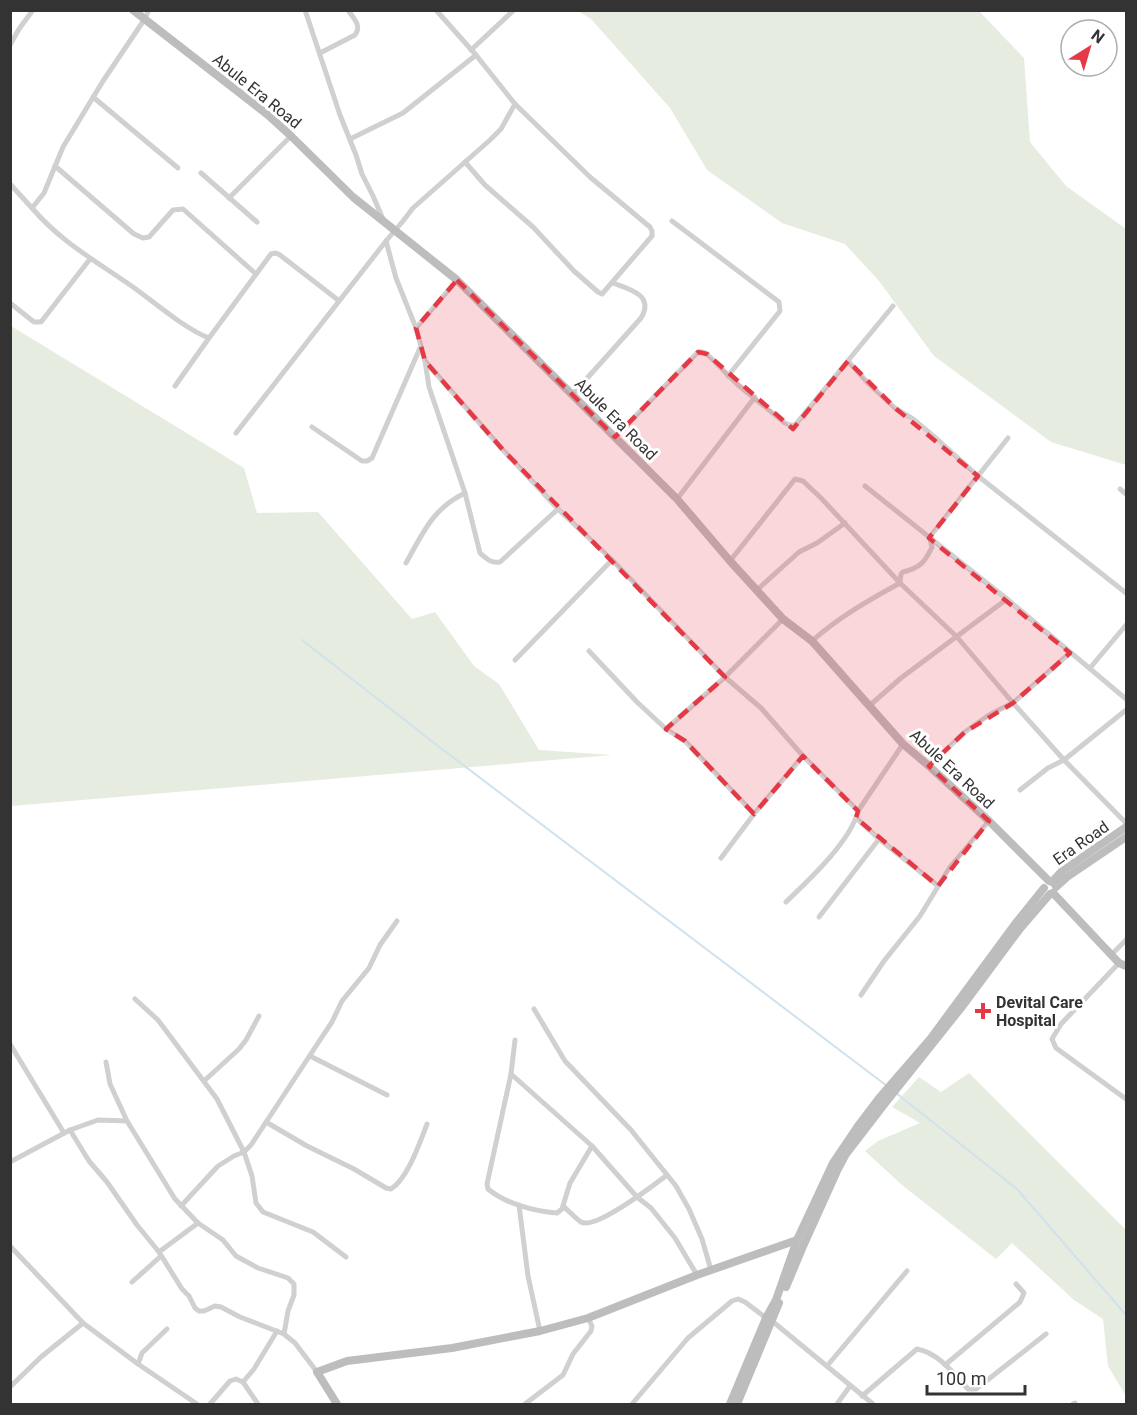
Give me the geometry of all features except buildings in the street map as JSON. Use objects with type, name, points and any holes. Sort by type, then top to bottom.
[{"type":"street","points":[[10,45],[33,10]]},
{"type":"street","name":"Abule Era Road","points":[[134,10],[268,115],[353,197],[457,280],[677,499],[783,619],[812,641],[903,744],[988,821],[1111,955],[1123,964]]},
{"type":"street","points":[[32,208],[44,194],[63,147],[149,10]]},
{"type":"street","points":[[305,10],[340,115],[362,174],[384,222]]},
{"type":"street","points":[[320,53],[355,36],[359,27],[348,10]]},
{"type":"street","points":[[436,10],[515,104],[590,177],[650,227],[652,236],[602,294],[574,271],[540,234],[485,185],[465,162]]},
{"type":"street","points":[[471,50],[514,10]]},
{"type":"street","points":[[350,139],[403,113],[476,55]]},
{"type":"street","points":[[93,97],[178,168]]},
{"type":"street","points":[[236,433],[338,300],[413,208],[501,129],[515,104]]},
{"type":"street","points":[[229,198],[291,136]]},
{"type":"street","points":[[55,166],[118,221],[143,238],[149,237],[173,210],[183,209],[256,274]]},
{"type":"street","points":[[201,173],[257,222]]},
{"type":"street","points":[[10,184],[55,232],[196,332],[209,338]]},
{"type":"street","points":[[672,221],[779,302],[780,311],[728,376]]},
{"type":"street","points":[[386,241],[396,278],[416,328],[429,387],[465,493],[480,553],[493,563],[500,562],[558,509]]},
{"type":"street","points":[[175,386],[271,254],[280,255],[338,300]]},
{"type":"street","points":[[10,303],[34,322],[41,322],[90,259]]},
{"type":"street","points":[[416,328],[457,280]]},
{"type":"street","points":[[573,394],[645,311],[646,306],[643,299],[636,292],[613,283]]},
{"type":"street","points":[[615,437],[698,352],[707,354],[728,376],[785,423],[795,425],[893,306]]},
{"type":"street","points":[[312,427],[362,461],[372,458],[421,347]]},
{"type":"street","points":[[424,361],[558,509],[612,560],[725,677],[761,708],[803,756],[858,811]]},
{"type":"street","points":[[848,361],[895,408],[913,419],[978,476],[1126,593]]},
{"type":"street","points":[[677,499],[755,397]]},
{"type":"street","points":[[929,538],[1008,438]]},
{"type":"street","points":[[730,561],[795,479],[803,481],[900,584],[957,637],[1064,760],[1126,825]]},
{"type":"street","points":[[865,486],[1007,599],[1126,699]]},
{"type":"street","points":[[1120,489],[1126,494]]},
{"type":"street","points":[[406,563],[425,529],[438,512],[451,500],[465,493]]},
{"type":"street","points":[[757,590],[799,552],[817,543],[845,523]]},
{"type":"street","points":[[900,584],[903,572],[914,569],[927,558],[932,547],[929,538]]},
{"type":"street","points":[[515,660],[612,560]]},
{"type":"street","points":[[812,641],[863,603],[900,584]]},
{"type":"street","points":[[869,706],[901,678],[1007,599]]},
{"type":"street","points":[[666,729],[725,677],[783,619]]},
{"type":"street","points":[[1090,668],[1126,625]]},
{"type":"street","points":[[589,651],[637,702],[666,729],[685,741],[754,814]]},
{"type":"street","points":[[929,766],[964,732],[989,715],[1013,703],[1070,653]]},
{"type":"street","points":[[1020,790],[1048,768],[1064,760],[1126,710]]},
{"type":"street","points":[[786,902],[844,840],[858,811],[903,744]]},
{"type":"street","points":[[721,858],[754,814],[803,756]]},
{"type":"street","points":[[856,818],[938,886]]},
{"type":"street","points":[[861,994],[920,916],[950,867],[988,821]]},
{"type":"street","name":"Era Road","points":[[1051,887],[1062,871],[1126,825]]},
{"type":"street","points":[[737,1404],[797,1240],[833,1163],[858,1126],[902,1078],[1015,924],[1051,887],[1126,837]]},
{"type":"street","points":[[819,917],[879,839]]},
{"type":"street","points":[[181,1206],[218,1166],[244,1152],[251,1145],[332,1022],[350,989],[369,968],[380,945],[396,921]]},
{"type":"street","points":[[1111,955],[1126,940]]},
{"type":"street","points":[[1123,964],[1060,1024],[1052,1039],[1056,1047],[1126,1099]]},
{"type":"street","points":[[135,999],[158,1020],[227,1116],[244,1152],[252,1176],[256,1203],[263,1212],[313,1232],[346,1257]]},
{"type":"street","points":[[534,1009],[565,1061],[632,1130],[668,1175],[689,1209],[702,1239],[711,1270]]},
{"type":"street","points":[[204,1081],[239,1049],[259,1016]]},
{"type":"street","points":[[515,1040],[511,1074],[488,1189],[519,1205],[557,1213],[562,1209],[570,1183],[592,1146]]},
{"type":"street","points":[[10,1044],[67,1132],[160,1254],[195,1308],[204,1311],[215,1306],[221,1307],[284,1334],[295,1343],[317,1372],[337,1404]]},
{"type":"street","points":[[309,1056],[387,1095]]},
{"type":"street","points":[[106,1062],[110,1084],[127,1121],[175,1199],[198,1223],[223,1240],[236,1256],[258,1268],[288,1278],[294,1284],[294,1294],[284,1334]]},
{"type":"street","points":[[511,1074],[592,1146],[637,1197],[651,1208],[675,1238],[697,1275]]},
{"type":"street","points":[[730,1404],[837,1171],[883,1100]]},
{"type":"street","points":[[10,1162],[67,1132],[98,1120],[127,1121]]},
{"type":"street","points":[[266,1122],[307,1146],[386,1188],[392,1189],[407,1169],[427,1124]]},
{"type":"street","points":[[563,1206],[580,1222],[600,1220],[668,1175]]},
{"type":"street","points":[[519,1205],[528,1276],[540,1331]]},
{"type":"street","points":[[132,1282],[160,1254],[198,1223]]},
{"type":"street","points":[[317,1372],[347,1361],[452,1348],[540,1331],[588,1318],[697,1275],[797,1240]]},
{"type":"street","points":[[10,1246],[13,1253],[83,1323],[197,1404]]},
{"type":"street","points":[[826,1366],[907,1271]]},
{"type":"street","points":[[945,1365],[1020,1302],[1024,1293],[1016,1284]]},
{"type":"street","points":[[632,1404],[688,1338],[732,1301],[738,1299],[769,1319],[873,1404]]},
{"type":"street","points":[[525,1404],[563,1375],[573,1354],[591,1331],[592,1326],[588,1318]]},
{"type":"street","points":[[10,1387],[41,1357],[83,1323]]},
{"type":"street","points":[[138,1364],[142,1353],[166,1329]]},
{"type":"street","points":[[243,1382],[254,1369],[277,1331]]},
{"type":"street","points":[[862,1396],[917,1349],[925,1350],[937,1357],[968,1389],[976,1389],[1046,1334]]},
{"type":"street","points":[[210,1404],[230,1381],[236,1379],[243,1382],[258,1404]]},
{"type":"street","points":[[837,1404],[850,1386]]},
{"type":"highlighted area","points":[[457,280],[615,437],[698,352],[707,354],[793,429],[848,361],[895,408],[978,476],[929,538],[1070,653],[1013,703],[965,732],[929,766],[989,821],[938,886],[856,818],[858,811],[803,756],[754,814],[685,741],[666,729],[725,677],[503,450],[425,361],[416,328]]},
{"type":"shaded area","points":[[578,11],[979,11],[1024,58],[1030,142],[1066,186],[1126,229],[1126,465],[1051,442],[934,356],[879,281],[845,244],[782,223],[707,170],[670,108],[591,19]]},
{"type":"shaded area","points":[[11,326],[244,468],[257,513],[318,512],[412,619],[435,612],[474,666],[499,684],[539,750],[612,755],[11,806]]},
{"type":"shaded area","points":[[969,1073],[1126,1230],[1126,1396],[1108,1366],[1103,1319],[1074,1300],[1012,1243],[996,1259],[902,1185],[865,1151],[878,1141],[920,1123],[892,1107],[919,1077],[941,1092]]},
{"type":"waterway","points":[[302,640],[442,749],[887,1086]]},
{"type":"waterway","points":[[896,1093],[1017,1189],[1126,1315]]},
{"type":"place","name":"Devital Care Hospital","points":[[983,1011]]}]
